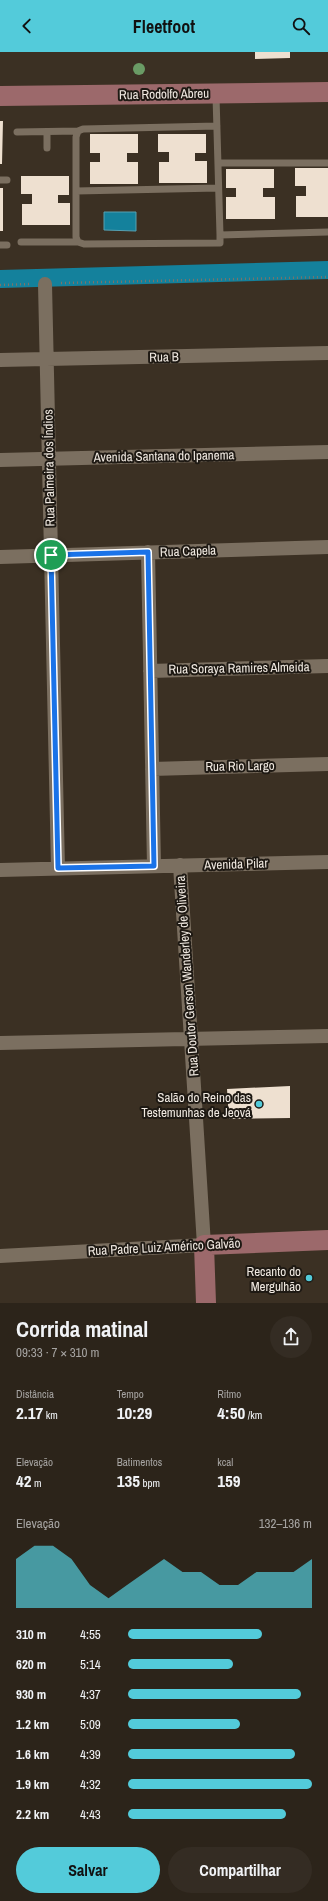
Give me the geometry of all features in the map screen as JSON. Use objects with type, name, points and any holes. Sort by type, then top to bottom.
[{"type":"street","name":"Rua Rodolfo Abreu","points":[[0,96],[328,92]]},
{"type":"street","name":"Rua Palmeira dos Índios","points":[[44,284],[58,868]]},
{"type":"street","name":"Rua B","points":[[0,360],[328,354]]},
{"type":"street","name":"Avenida Santana do Ipanema","points":[[0,460],[328,452]]},
{"type":"street","name":"Rua Capela","points":[[0,557],[328,547]]},
{"type":"street","points":[[148,552],[154,866]]},
{"type":"street","name":"Rua Soraya Ramires Almeida","points":[[150,671],[328,666]]},
{"type":"street","name":"Rua Rio Largo","points":[[152,768],[328,764]]},
{"type":"street","name":"Avenida Pilar","points":[[0,870],[328,862]]},
{"type":"street","name":"Rua Doutor Gerson Wanderley de Oliveira","points":[[180,866],[204,1245],[206,1303]]},
{"type":"street","points":[[0,1043],[328,1036]]},
{"type":"street","name":"Rua Padre Luiz Américo Galvão","points":[[0,1256],[328,1240]]},
{"type":"lane","points":[[20,242],[78,242],[84,244],[220,243],[216,93]]},
{"type":"lane","points":[[17,132],[217,126]]},
{"type":"lane","points":[[78,131],[76,137],[76,237],[78,242]]},
{"type":"lane","points":[[47,132],[47,148]]},
{"type":"lane","points":[[218,163],[328,163]]},
{"type":"lane","points":[[76,191],[218,188]]},
{"type":"lane","points":[[220,235],[328,232]]},
{"type":"path","points":[[0,285],[328,277]]},
{"type":"water","points":[[104,212],[136,212],[136,231],[104,230]]},
{"type":"building","points":[[255,52],[290,52],[290,58],[255,59]]},
{"type":"building","points":[[0,121],[3,121],[2,164],[0,164]]},
{"type":"building","points":[[90,134],[138,134],[138,153],[127,153],[127,162],[138,162],[138,184],[90,184],[90,162],[100,162],[100,153],[90,153]]},
{"type":"building","points":[[158,134],[206,134],[206,153],[195,153],[195,161],[207,161],[207,183],[159,183],[159,162],[169,162],[169,152],[158,152]]},
{"type":"building","points":[[295,168],[328,168],[328,217],[296,217],[296,196],[306,196],[306,186],[295,186]]},
{"type":"building","points":[[226,169],[274,169],[274,188],[263,188],[263,197],[275,197],[275,219],[226,219],[226,197],[236,197],[236,188],[226,188]]},
{"type":"building","points":[[21,176],[69,176],[69,195],[58,195],[58,203],[70,203],[70,225],[22,225],[22,204],[32,204],[32,194],[21,194]]},
{"type":"building","points":[[0,188],[3,188],[3,231],[0,231]]},
{"type":"building","name":"Salão do Reino das Testemunhas de Jeová","points":[[290,1086],[290,1118],[229,1119],[227,1089]]},
{"type":"waterway","points":[[0,279],[328,270]]},
{"type":"place","name":"Salão do Reino das Testemunhas de Jeová","points":[[259,1104]]},
{"type":"place","name":"Recanto do Mergulhão","points":[[309,1278]]},
{"type":"route","points":[[148,552],[154,866],[58,868],[51,555],[148,552]]}]
